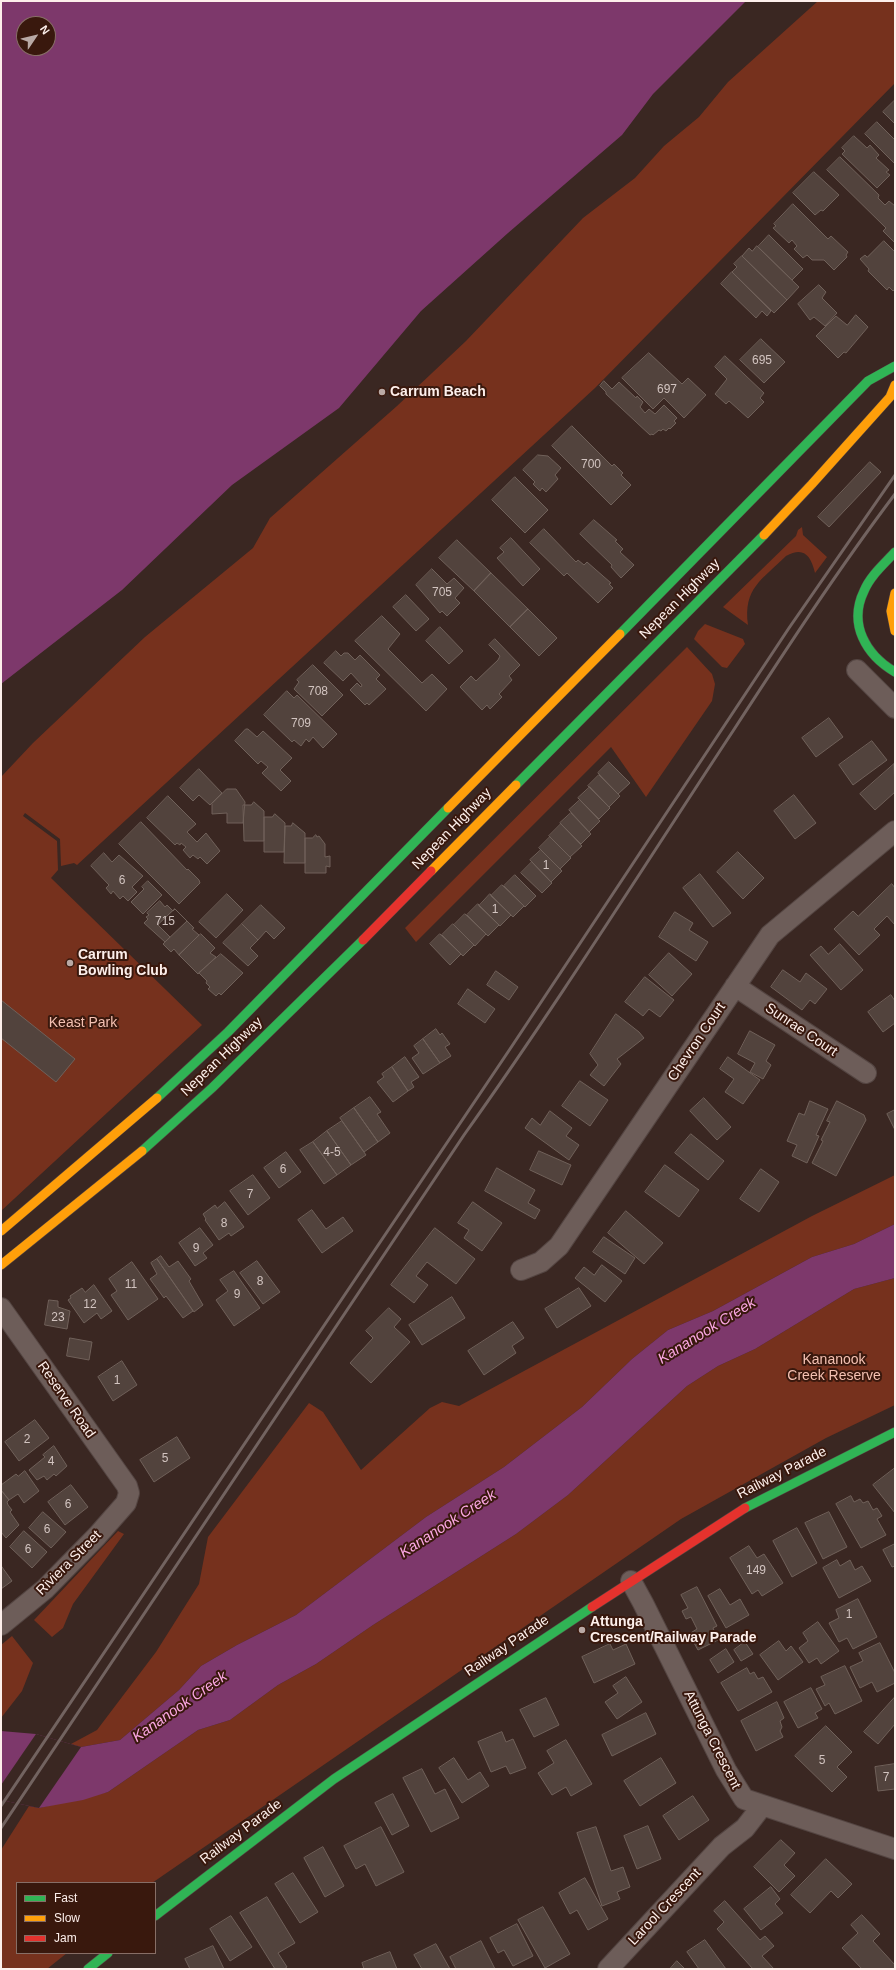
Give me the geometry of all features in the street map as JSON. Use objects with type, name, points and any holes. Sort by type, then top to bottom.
[{"type":"main road","name":"Nepean Highway","points":[[1,1231],[181,1077],[228,1032],[722,535],[868,381],[895,366]]},
{"type":"main road","name":"Nepean Highway","points":[[1,1265],[151,1143],[212,1088],[379,924],[837,456],[890,397],[895,386]]},
{"type":"main road","points":[[895,552],[870,580],[863,593],[858,613],[862,640],[871,654],[882,664],[895,672]]},
{"type":"main road","points":[[895,594],[892,606],[892,622],[895,631]]},
{"type":"main road","name":"Railway Parade","points":[[156,1915],[334,1779],[738,1511],[895,1432]]},
{"type":"main road","points":[[88,1969],[107,1954]]},
{"type":"street","points":[[857,670],[895,708]]},
{"type":"street","name":"Chevron Court","points":[[521,1270],[541,1262],[559,1246],[770,935],[895,831]]},
{"type":"street","name":"Sunrae Court","points":[[735,986],[866,1073]]},
{"type":"street","name":"Reserve Road","points":[[1,1308],[127,1486],[129,1493]]},
{"type":"street","name":"Riviera Street","points":[[1,1625],[45,1589],[97,1536],[126,1503],[129,1493]]},
{"type":"street","name":"Attunga Crescent","points":[[631,1581],[726,1770],[737,1791],[744,1799],[895,1849]]},
{"type":"street","name":"Larool Crescent","points":[[608,1969],[722,1846],[755,1803]]},
{"type":"green space","name":"Keast Park","points":[[818,1],[895,1],[895,83],[595,388],[77,865],[74,863],[61,866],[60,839],[25,813],[23,816],[57,841],[58,870],[51,878],[202,1025],[1,1211],[1,777],[33,743],[145,637],[253,548],[270,518],[397,406],[466,341],[583,218],[635,178],[664,146],[699,117],[728,82]]},
{"type":"green space","points":[[802,527],[803,535],[827,557],[815,573],[806,554],[798,552],[792,553],[786,556],[762,579],[751,593],[747,612],[748,625],[723,607],[796,536],[798,530]]},
{"type":"green space","points":[[705,624],[743,639],[745,644],[727,668],[722,667],[694,639],[698,631]]},
{"type":"green space","points":[[687,647],[712,674],[715,684],[712,701],[646,797],[611,747],[416,942],[405,928]]},
{"type":"green space","points":[[895,1175],[895,1224],[854,1244],[812,1257],[713,1311],[668,1330],[632,1359],[582,1407],[504,1467],[426,1517],[296,1615],[237,1645],[201,1666],[179,1690],[120,1740],[81,1747],[71,1744],[97,1730],[156,1652],[199,1584],[208,1537],[309,1403],[323,1412],[361,1470],[430,1408],[442,1402],[459,1406],[812,1216]]},
{"type":"green space","name":"Kananook Creek Reserve","points":[[895,1278],[895,1405],[826,1438],[681,1519],[153,1882],[16,1882],[16,1954],[66,1954],[47,1969],[1,1969],[1,1850],[29,1806],[39,1808],[108,1792],[198,1730],[230,1720],[278,1685],[316,1664],[373,1625],[516,1534],[568,1495],[687,1386],[718,1366],[755,1349],[854,1289]]},
{"type":"green space","points":[[118,1531],[124,1534],[73,1604],[63,1628],[52,1637],[34,1620]]},
{"type":"green space","points":[[12,1636],[33,1663],[22,1691],[1,1718],[1,1645]]},
{"type":"water","points":[[1,1],[746,1],[653,94],[622,135],[508,233],[421,311],[339,408],[232,485],[122,590],[1,684]]},
{"type":"water","name":"Kananook Creek","points":[[895,1224],[895,1278],[854,1289],[755,1349],[718,1366],[687,1386],[568,1495],[516,1534],[373,1625],[316,1664],[278,1685],[230,1720],[198,1730],[108,1792],[83,1800],[39,1808],[1,1800],[1,1731],[36,1734],[81,1747],[120,1740],[179,1690],[201,1666],[237,1645],[296,1615],[426,1517],[504,1467],[582,1407],[632,1359],[668,1330],[713,1311],[812,1257],[854,1244]]},
{"type":"pier","points":[[36,1734],[81,1747],[39,1808],[1,1800],[1,1785]]},
{"type":"building","points":[[895,100],[895,124],[883,112]]},
{"type":"building","points":[[877,122],[895,140],[895,164],[865,134]]},
{"type":"building","points":[[854,136],[867,148],[870,145],[879,155],[876,158],[889,170],[886,172],[890,175],[877,188],[842,154],[845,151],[842,148]]},
{"type":"building","points":[[840,157],[879,195],[878,198],[885,205],[889,201],[895,206],[895,243],[883,231],[886,228],[827,170]]},
{"type":"building","points":[[814,172],[839,195],[823,211],[821,210],[815,215],[793,193]]},
{"type":"building","points":[[793,204],[828,239],[831,236],[848,252],[846,255],[847,257],[834,270],[824,260],[812,260],[807,255],[803,258],[794,249],[797,246],[792,240],[789,243],[773,228],[776,226],[774,224]]},
{"type":"building","points":[[769,235],[803,269],[792,280],[758,247]]},
{"type":"building","points":[[884,241],[895,252],[895,289],[893,291],[889,287],[887,290],[868,271],[869,269],[860,259],[865,255],[867,257]]},
{"type":"building","points":[[757,246],[799,287],[787,300],[742,256],[749,248],[752,251]]},
{"type":"building","points":[[742,256],[787,300],[774,313],[732,272],[737,267],[734,264]]},
{"type":"building","points":[[732,272],[771,311],[767,316],[762,311],[756,318],[721,284]]},
{"type":"building","points":[[819,285],[826,292],[822,298],[837,313],[825,326],[814,317],[810,320],[798,304]]},
{"type":"building","points":[[856,315],[868,327],[846,353],[844,352],[838,358],[816,336],[836,316],[847,325]]},
{"type":"building","points":[[761,339],[785,362],[764,383],[740,360]]},
{"type":"building","points":[[649,353],[682,384],[688,378],[706,395],[684,418],[664,398],[653,409],[622,378]]},
{"type":"building","points":[[725,356],[764,393],[760,398],[764,402],[748,418],[729,401],[726,404],[715,394],[727,379],[715,367]]},
{"type":"building","points":[[604,381],[612,389],[619,382],[636,398],[637,396],[643,402],[640,407],[645,413],[649,409],[655,414],[664,405],[677,418],[674,421],[676,423],[666,431],[663,429],[661,431],[659,430],[653,435],[650,435],[606,394],[600,386]]},
{"type":"building","points":[[572,426],[612,466],[614,464],[623,473],[621,475],[631,485],[611,505],[552,446]]},
{"type":"building","points":[[538,455],[548,456],[561,468],[555,475],[558,479],[546,492],[542,488],[540,491],[533,484],[535,482],[523,470]]},
{"type":"building","points":[[870,462],[881,472],[829,527],[818,517]]},
{"type":"building","points":[[515,477],[548,510],[525,533],[492,500]]},
{"type":"building","points":[[594,520],[617,540],[615,541],[623,549],[620,552],[634,565],[621,578],[611,567],[612,565],[580,534]]},
{"type":"building","points":[[544,529],[576,562],[578,560],[584,565],[587,562],[611,583],[609,584],[613,588],[598,603],[567,573],[564,576],[530,543]]},
{"type":"building","points":[[511,538],[540,569],[523,586],[497,558],[504,552],[500,548]]},
{"type":"building","points":[[457,540],[491,573],[474,591],[439,558]]},
{"type":"building","points":[[432,569],[447,584],[454,578],[464,588],[455,598],[460,603],[447,616],[442,611],[440,613],[416,585]]},
{"type":"building","points":[[491,573],[528,609],[510,627],[474,591]]},
{"type":"building","points":[[406,595],[429,619],[416,631],[393,607]]},
{"type":"building","points":[[528,609],[557,638],[539,656],[510,627]]},
{"type":"building","points":[[382,616],[400,634],[388,649],[422,683],[432,674],[447,689],[426,711],[355,641]]},
{"type":"building","points":[[440,627],[463,651],[449,664],[426,641]]},
{"type":"building","points":[[495,639],[520,665],[509,676],[512,680],[499,694],[502,697],[490,709],[487,705],[482,710],[460,687],[471,676],[476,681],[498,660],[500,656],[489,645]]},
{"type":"building","points":[[336,651],[341,656],[344,653],[348,653],[355,660],[360,655],[380,675],[376,679],[386,689],[369,705],[367,703],[365,705],[350,690],[357,683],[361,687],[362,685],[351,673],[343,681],[324,663]]},
{"type":"building","points":[[313,665],[343,695],[322,716],[294,689],[299,682],[297,680]]},
{"type":"building","points":[[287,691],[294,698],[297,695],[337,734],[323,748],[313,737],[309,742],[306,739],[301,746],[294,740],[292,742],[264,715]]},
{"type":"building","points":[[829,718],[843,737],[816,757],[802,738]]},
{"type":"building","points":[[246,729],[257,737],[263,731],[292,758],[280,770],[291,781],[281,791],[262,773],[268,767],[261,761],[258,764],[235,741]]},
{"type":"building","points":[[872,741],[887,760],[853,785],[839,765]]},
{"type":"building","points":[[609,762],[630,783],[618,794],[598,773]]},
{"type":"building","points":[[894,764],[895,792],[875,810],[860,794]]},
{"type":"building","points":[[199,769],[222,793],[210,805],[199,795],[193,801],[180,788]]},
{"type":"building","points":[[599,775],[620,796],[609,807],[588,786]]},
{"type":"building","points":[[590,787],[610,808],[599,819],[578,798]]},
{"type":"building","points":[[227,789],[236,789],[245,802],[243,823],[227,823],[227,813],[212,814],[212,804]]},
{"type":"building","points":[[794,795],[816,823],[795,839],[774,811]]},
{"type":"building","points":[[168,796],[196,824],[187,832],[197,842],[206,833],[220,851],[207,864],[200,857],[198,859],[193,855],[190,858],[183,850],[186,847],[181,843],[180,845],[177,843],[175,845],[147,818]]},
{"type":"building","points":[[580,800],[600,821],[589,832],[569,810]]},
{"type":"building","points":[[254,802],[264,811],[264,841],[244,841],[243,805],[251,805]]},
{"type":"building","points":[[571,813],[591,834],[581,844],[560,823]]},
{"type":"building","points":[[275,814],[285,823],[284,852],[264,852],[264,817],[272,817]]},
{"type":"building","points":[[141,822],[187,870],[188,869],[199,880],[200,883],[179,904],[119,844]]},
{"type":"building","points":[[293,823],[305,833],[305,863],[284,863],[285,826],[291,826]]},
{"type":"building","points":[[561,824],[582,846],[570,857],[549,836]]},
{"type":"building","points":[[316,835],[317,837],[319,836],[325,844],[325,857],[330,856],[330,867],[326,866],[326,873],[305,873],[305,838],[312,838]]},
{"type":"building","points":[[550,837],[571,858],[560,869],[539,848]]},
{"type":"building","points":[[541,850],[562,871],[551,882],[530,860]]},
{"type":"building","points":[[738,852],[764,878],[743,899],[717,872]]},
{"type":"building","points":[[104,853],[112,862],[119,855],[143,876],[132,887],[137,892],[128,901],[123,896],[120,899],[113,891],[111,894],[106,888],[109,885],[91,866]]},
{"type":"building","points":[[532,862],[552,883],[542,893],[521,873]]},
{"type":"building","points":[[700,874],[731,913],[713,927],[683,888]]},
{"type":"building","points":[[515,875],[536,896],[525,907],[504,886]]},
{"type":"building","points":[[148,881],[162,895],[143,914],[131,902],[144,889],[142,887]]},
{"type":"building","points":[[892,884],[895,888],[895,925],[887,916],[874,929],[880,935],[859,955],[834,929],[853,911],[858,916]]},
{"type":"building","points":[[502,885],[524,906],[513,917],[491,896]]},
{"type":"building","points":[[227,894],[243,910],[216,938],[199,922]]},
{"type":"building","points":[[490,894],[511,915],[500,926],[479,906]]},
{"type":"building","points":[[160,901],[165,907],[167,905],[173,911],[175,909],[187,921],[165,942],[144,923],[148,919],[146,917],[149,915],[147,913]]},
{"type":"building","points":[[478,904],[499,925],[488,936],[467,915]]},
{"type":"building","points":[[261,905],[285,928],[274,939],[266,931],[258,940],[242,924]]},
{"type":"building","points":[[175,909],[199,935],[179,955],[174,949],[171,952],[163,944],[170,937],[158,925]]},
{"type":"building","points":[[675,912],[693,923],[689,930],[708,942],[696,961],[659,937]]},
{"type":"building","points":[[465,914],[486,934],[475,946],[454,925]]},
{"type":"building","points":[[242,924],[258,940],[250,948],[258,956],[248,966],[223,943]]},
{"type":"building","points":[[453,924],[474,945],[463,956],[442,935]]},
{"type":"building","points":[[201,934],[215,948],[210,953],[216,957],[198,974],[179,955]]},
{"type":"building","points":[[440,934],[461,954],[450,965],[430,944]]},
{"type":"building","points":[[840,944],[863,970],[841,990],[810,955],[821,946],[828,954]]},
{"type":"building","points":[[669,953],[692,974],[672,996],[649,975]]},
{"type":"building","points":[[221,954],[243,973],[221,995],[219,993],[216,996],[208,989],[210,987],[206,983],[207,981],[199,973]]},
{"type":"building","points":[[783,970],[800,982],[806,973],[827,989],[815,1004],[810,1000],[802,1010],[771,987]]},
{"type":"building","points":[[496,971],[518,987],[509,1000],[487,985]]},
{"type":"building","points":[[645,977],[674,1000],[660,1017],[649,1009],[643,1016],[625,1002]]},
{"type":"building","points":[[468,989],[495,1009],[485,1023],[458,1004]]},
{"type":"building","points":[[891,995],[895,1001],[895,1023],[883,1032],[868,1012]]},
{"type":"building","points":[[1,1000],[75,1059],[56,1082],[1,1038]]},
{"type":"building","points":[[616,1014],[639,1032],[644,1038],[617,1059],[621,1064],[604,1086],[590,1075],[598,1065],[590,1054]]},
{"type":"building","points":[[436,1029],[440,1035],[442,1033],[450,1044],[445,1047],[451,1056],[440,1063],[423,1039]]},
{"type":"building","points":[[750,1031],[775,1045],[766,1061],[771,1065],[763,1079],[750,1072],[755,1063],[738,1054]]},
{"type":"building","points":[[423,1039],[440,1063],[423,1074],[412,1058],[419,1053],[414,1046]]},
{"type":"building","points":[[405,1057],[419,1077],[411,1082],[414,1087],[408,1091],[392,1067]]},
{"type":"building","points":[[728,1057],[760,1080],[743,1104],[725,1092],[734,1079],[720,1069]]},
{"type":"building","points":[[392,1067],[408,1091],[393,1102],[377,1082],[384,1077],[382,1074]]},
{"type":"building","points":[[580,1081],[608,1100],[590,1126],[562,1106]]},
{"type":"building","points":[[370,1097],[381,1112],[377,1114],[390,1133],[378,1142],[354,1108]]},
{"type":"building","points":[[704,1098],[731,1127],[717,1140],[690,1111]]},
{"type":"building","points":[[810,1101],[828,1109],[816,1135],[819,1136],[807,1163],[792,1156],[797,1145],[787,1141],[799,1113],[804,1115]]},
{"type":"building","points":[[837,1101],[864,1115],[866,1120],[836,1176],[812,1163],[823,1141],[821,1140],[830,1122],[827,1121]]},
{"type":"building","points":[[354,1108],[378,1142],[364,1152],[340,1118]]},
{"type":"building","points":[[895,1110],[895,1130],[887,1114]]},
{"type":"building","points":[[550,1111],[572,1128],[566,1136],[579,1145],[569,1160],[525,1128],[532,1118],[540,1125]]},
{"type":"building","points":[[342,1121],[366,1155],[351,1165],[327,1131]]},
{"type":"building","points":[[327,1131],[351,1165],[337,1175],[313,1142]]},
{"type":"building","points":[[691,1134],[724,1161],[708,1180],[675,1153]]},
{"type":"building","points":[[313,1142],[337,1175],[324,1184],[300,1150]]},
{"type":"building","points":[[539,1151],[571,1165],[562,1185],[530,1170]]},
{"type":"building","points":[[286,1152],[301,1172],[279,1188],[264,1168]]},
{"type":"building","points":[[665,1165],[699,1190],[679,1217],[645,1192]]},
{"type":"building","points":[[497,1168],[535,1190],[528,1203],[540,1210],[535,1219],[485,1191]]},
{"type":"building","points":[[761,1169],[779,1182],[759,1212],[740,1199]]},
{"type":"building","points":[[253,1175],[270,1198],[248,1215],[230,1191]]},
{"type":"building","points":[[225,1202],[244,1227],[231,1236],[229,1233],[219,1240],[205,1220],[206,1219],[203,1214],[215,1205],[217,1208]]},
{"type":"building","points":[[473,1202],[502,1223],[482,1251],[464,1238],[469,1230],[458,1223]]},
{"type":"building","points":[[312,1210],[326,1229],[343,1217],[353,1231],[322,1253],[298,1220]]},
{"type":"building","points":[[626,1211],[663,1243],[644,1264],[608,1233]]},
{"type":"building","points":[[200,1228],[213,1245],[203,1253],[207,1258],[195,1266],[179,1243]]},
{"type":"building","points":[[435,1228],[475,1259],[456,1284],[427,1262],[416,1276],[428,1285],[414,1303],[391,1285]]},
{"type":"building","points":[[604,1237],[635,1258],[625,1274],[593,1252]]},
{"type":"building","points":[[161,1256],[169,1267],[178,1261],[191,1279],[189,1281],[203,1305],[194,1312],[157,1259]]},
{"type":"building","points":[[157,1259],[193,1311],[183,1318],[166,1296],[164,1298],[150,1279],[157,1274],[151,1263]]},
{"type":"building","points":[[257,1261],[280,1292],[263,1304],[240,1273]]},
{"type":"building","points":[[132,1262],[158,1299],[128,1320],[111,1295],[117,1291],[109,1279]]},
{"type":"building","points":[[602,1265],[622,1281],[605,1302],[575,1278],[584,1267],[594,1275]]},
{"type":"building","points":[[234,1271],[260,1308],[234,1326],[216,1300],[228,1291],[220,1280]]},
{"type":"building","points":[[94,1285],[112,1311],[101,1319],[97,1313],[84,1323],[68,1300],[71,1298],[70,1296],[82,1288],[85,1292]]},
{"type":"building","points":[[579,1288],[591,1306],[557,1328],[545,1309]]},
{"type":"building","points":[[452,1297],[465,1318],[422,1345],[409,1325]]},
{"type":"building","points":[[49,1300],[58,1301],[58,1307],[70,1311],[67,1329],[45,1325]]},
{"type":"building","points":[[389,1308],[401,1319],[394,1327],[410,1342],[371,1383],[350,1363],[373,1338],[366,1331]]},
{"type":"building","points":[[513,1322],[524,1338],[512,1346],[516,1353],[484,1375],[468,1351]]},
{"type":"building","points":[[70,1338],[92,1342],[89,1360],[67,1356]]},
{"type":"building","points":[[122,1361],[137,1385],[113,1401],[98,1377]]},
{"type":"building","points":[[35,1420],[49,1438],[19,1461],[5,1442]]},
{"type":"building","points":[[177,1437],[190,1458],[154,1482],[140,1460]]},
{"type":"building","points":[[54,1446],[67,1466],[56,1476],[54,1474],[47,1480],[44,1476],[37,1480],[29,1470],[45,1457],[43,1455]]},
{"type":"building","points":[[895,1468],[895,1513],[873,1485]]},
{"type":"building","points":[[25,1471],[39,1491],[24,1503],[18,1494],[9,1500],[1,1490],[1,1485],[16,1474],[18,1476]]},
{"type":"building","points":[[71,1485],[88,1507],[65,1525],[48,1502]]},
{"type":"building","points":[[1,1490],[9,1500],[7,1502],[12,1510],[10,1512],[19,1525],[6,1538],[1,1532]]},
{"type":"building","points":[[851,1496],[854,1502],[860,1499],[863,1503],[868,1501],[873,1510],[877,1508],[882,1516],[877,1519],[886,1535],[861,1548],[836,1504]]},
{"type":"building","points":[[43,1512],[66,1532],[51,1548],[29,1528]]},
{"type":"building","points":[[829,1512],[847,1547],[823,1559],[805,1523]]},
{"type":"building","points":[[797,1528],[817,1563],[792,1577],[773,1541]]},
{"type":"building","points":[[24,1531],[47,1552],[32,1568],[10,1547]]},
{"type":"building","points":[[895,1544],[895,1566],[892,1567],[883,1550]]},
{"type":"building","points":[[749,1546],[757,1558],[764,1554],[783,1583],[762,1596],[758,1590],[752,1594],[730,1558]]},
{"type":"building","points":[[837,1560],[840,1566],[850,1560],[855,1570],[862,1566],[871,1581],[839,1598],[823,1568]]},
{"type":"building","points":[[2,1567],[12,1581],[1,1589],[1,1568]]},
{"type":"building","points":[[697,1587],[717,1626],[713,1628],[718,1640],[698,1650],[689,1634],[697,1629],[691,1617],[686,1619],[682,1611],[688,1608],[681,1595]]},
{"type":"building","points":[[720,1589],[730,1605],[740,1599],[749,1615],[726,1628],[708,1596]]},
{"type":"building","points":[[858,1599],[877,1637],[853,1649],[847,1638],[839,1642],[829,1623],[839,1618],[836,1610]]},
{"type":"building","points":[[818,1622],[839,1651],[821,1664],[817,1658],[809,1663],[799,1648],[808,1641],[803,1633]]},
{"type":"building","points":[[779,1641],[786,1651],[791,1646],[803,1662],[778,1680],[760,1655]]},
{"type":"building","points":[[745,1642],[753,1654],[741,1661],[734,1650]]},
{"type":"building","points":[[880,1643],[895,1673],[895,1683],[877,1692],[872,1682],[860,1688],[850,1667],[863,1661],[859,1653]]},
{"type":"building","points":[[610,1644],[613,1650],[626,1644],[635,1664],[594,1683],[582,1657]]},
{"type":"building","points":[[726,1649],[734,1662],[718,1673],[710,1660]]},
{"type":"building","points":[[845,1666],[862,1701],[835,1714],[829,1703],[825,1706],[816,1689],[825,1685],[821,1677]]},
{"type":"building","points":[[747,1668],[750,1674],[754,1672],[758,1679],[763,1677],[772,1692],[738,1711],[721,1683]]},
{"type":"building","points":[[626,1677],[642,1702],[617,1719],[605,1702],[618,1693],[613,1686]]},
{"type":"building","points":[[811,1688],[822,1709],[815,1713],[818,1718],[798,1728],[784,1702]]},
{"type":"building","points":[[895,1697],[895,1724],[878,1744],[864,1732]]},
{"type":"building","points":[[546,1698],[559,1725],[534,1737],[520,1710]]},
{"type":"building","points":[[777,1702],[784,1718],[780,1721],[782,1727],[780,1731],[783,1737],[756,1751],[741,1721]]},
{"type":"building","points":[[646,1713],[656,1734],[612,1756],[602,1735]]},
{"type":"building","points":[[826,1726],[852,1752],[837,1767],[847,1777],[832,1792],[795,1756]]},
{"type":"building","points":[[502,1732],[506,1742],[513,1739],[526,1768],[510,1774],[506,1766],[491,1772],[478,1742]]},
{"type":"building","points":[[566,1740],[592,1784],[571,1796],[566,1787],[552,1795],[538,1773],[554,1763],[547,1751]]},
{"type":"building","points":[[454,1758],[468,1780],[480,1772],[489,1786],[462,1803],[439,1768]]},
{"type":"building","points":[[661,1758],[676,1783],[640,1806],[624,1781]]},
{"type":"building","points":[[895,1764],[895,1789],[878,1791],[875,1767]]},
{"type":"building","points":[[422,1769],[435,1794],[445,1789],[459,1818],[431,1832],[403,1778]]},
{"type":"building","points":[[393,1794],[409,1826],[392,1835],[375,1803]]},
{"type":"building","points":[[693,1796],[709,1820],[679,1840],[663,1816]]},
{"type":"building","points":[[648,1826],[661,1859],[637,1869],[624,1836]]},
{"type":"building","points":[[381,1827],[404,1872],[376,1886],[365,1864],[356,1869],[344,1846]]},
{"type":"building","points":[[596,1827],[611,1871],[623,1867],[630,1887],[617,1892],[620,1899],[602,1906],[577,1833]]},
{"type":"building","points":[[781,1840],[795,1853],[784,1865],[795,1876],[779,1892],[754,1867]]},
{"type":"building","points":[[323,1847],[344,1886],[325,1897],[304,1858]]},
{"type":"building","points":[[826,1859],[852,1884],[838,1898],[831,1891],[810,1913],[791,1895]]},
{"type":"building","points":[[293,1873],[318,1912],[300,1923],[275,1884]]},
{"type":"building","points":[[585,1878],[608,1919],[588,1930],[577,1910],[570,1914],[559,1893]]},
{"type":"building","points":[[771,1887],[780,1899],[775,1904],[783,1913],[761,1930],[744,1909]]},
{"type":"building","points":[[267,1897],[295,1943],[278,1953],[287,1967],[284,1969],[275,1969],[240,1913]]},
{"type":"building","points":[[725,1901],[760,1940],[765,1936],[774,1946],[762,1956],[774,1969],[753,1969],[717,1929],[724,1922],[714,1911]]},
{"type":"building","points":[[543,1907],[570,1954],[545,1968],[518,1920]]},
{"type":"building","points":[[862,1915],[880,1934],[873,1941],[895,1965],[895,1969],[862,1969],[842,1948],[858,1933],[851,1925]]},
{"type":"building","points":[[231,1916],[252,1947],[230,1961],[210,1929]]},
{"type":"building","points":[[517,1924],[533,1956],[513,1966],[504,1950],[498,1953],[490,1938]]},
{"type":"building","points":[[705,1940],[726,1969],[699,1969],[687,1952]]},
{"type":"building","points":[[481,1941],[495,1969],[456,1969],[450,1957]]},
{"type":"building","points":[[436,1944],[450,1969],[422,1969],[414,1955]]},
{"type":"building","points":[[213,1946],[224,1969],[190,1969],[185,1959]]},
{"type":"building","points":[[390,1952],[397,1969],[364,1969],[362,1963]]},
{"type":"building","points":[[677,1961],[685,1969],[670,1969]]},
{"type":"railway","points":[[1,1806],[510,1049],[789,628],[895,475]]},
{"type":"railway","points":[[1,1828],[464,1135],[567,985],[812,611],[895,494]]},
{"type":"traffic: fast","points":[[620,634],[868,381],[895,366]]},
{"type":"traffic: fast","points":[[516,785],[764,535]]},
{"type":"traffic: fast","points":[[895,552],[870,580],[864,591],[858,615],[859,627],[868,648],[876,657],[895,672]]},
{"type":"traffic: fast","points":[[157,1098],[228,1032],[448,808]]},
{"type":"traffic: fast","points":[[142,1151],[212,1088],[363,940]]},
{"type":"traffic: fast","points":[[745,1508],[895,1432]]},
{"type":"traffic: fast","points":[[156,1915],[334,1779],[592,1607]]},
{"type":"traffic: fast","points":[[88,1969],[107,1954]]},
{"type":"traffic: slow","points":[[764,535],[890,397],[895,385]]},
{"type":"traffic: slow","points":[[895,593],[891,611],[895,631]]},
{"type":"traffic: slow","points":[[448,808],[620,634]]},
{"type":"traffic: slow","points":[[431,871],[516,785]]},
{"type":"traffic: slow","points":[[1,1231],[157,1098]]},
{"type":"traffic: slow","points":[[1,1265],[142,1151]]},
{"type":"traffic: jam","points":[[363,940],[431,871]]},
{"type":"traffic: jam","points":[[592,1607],[745,1508]]},
{"type":"place","name":"Carrum Beach","points":[[382,392]]},
{"type":"place","name":"Carrum Bowling Club","points":[[70,963]]},
{"type":"place","name":"Attunga Crescent/Railway Parade","points":[[582,1630]]}]
